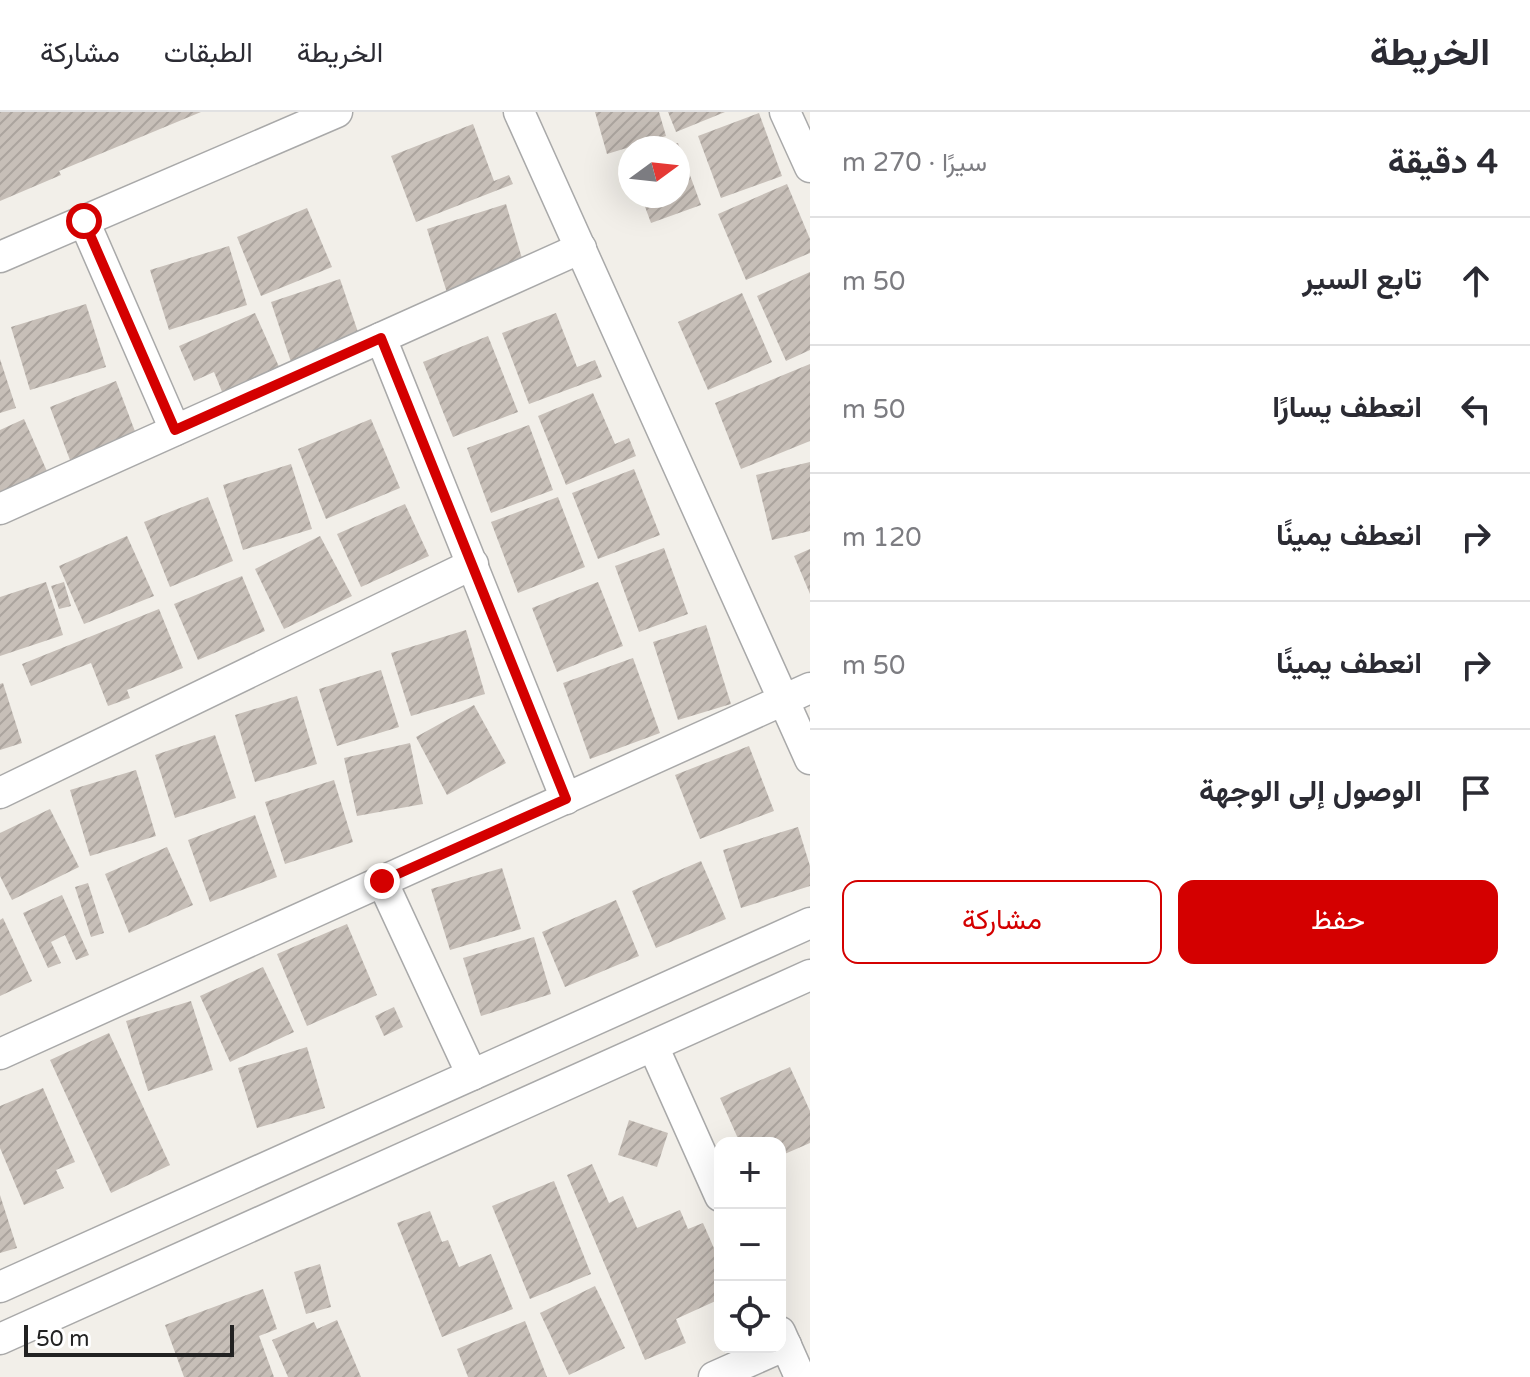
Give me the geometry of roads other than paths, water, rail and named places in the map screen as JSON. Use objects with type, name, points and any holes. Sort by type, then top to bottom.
[{"type":"street","points":[[0,257],[337,112]]},
{"type":"street","points":[[519,112],[810,759]]},
{"type":"street","points":[[785,112],[810,167]]},
{"type":"street","points":[[84,221],[175,430]]},
{"type":"street","points":[[0,509],[581,248]]},
{"type":"street","points":[[381,338],[566,799]]},
{"type":"street","points":[[0,793],[473,564]]},
{"type":"street","points":[[0,1054],[810,688]]},
{"type":"street","points":[[382,881],[472,1075]]},
{"type":"street","points":[[0,1287],[810,923]]},
{"type":"street","points":[[0,1339],[810,975]]},
{"type":"street","points":[[653,1046],[714,1183]]},
{"type":"street","points":[[786,1345],[800,1377]]},
{"type":"street","points":[[714,1377],[756,1353]]}]
